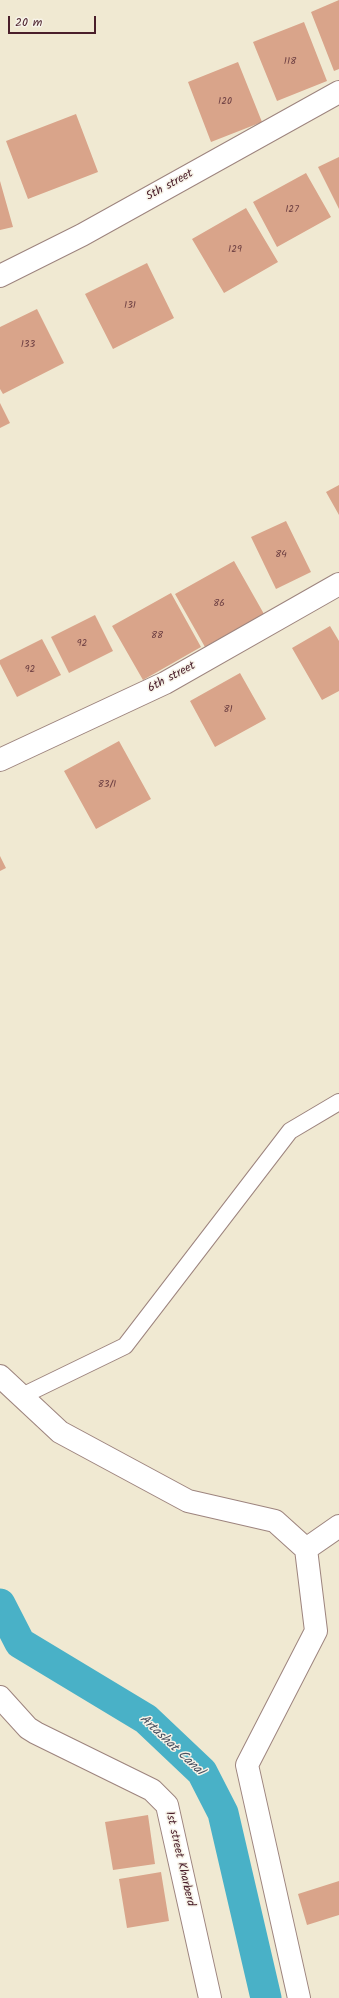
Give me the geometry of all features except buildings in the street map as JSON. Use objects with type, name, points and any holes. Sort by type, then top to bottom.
[{"type":"street","name":"5th street","points":[[0,276],[82,235],[339,92]]},
{"type":"street","name":"6th street","points":[[0,760],[165,683],[339,584]]},
{"type":"street","points":[[0,1376],[60,1432],[188,1501],[275,1521],[306,1548],[316,1631],[247,1765],[299,1998]]},
{"type":"street","points":[[306,1548],[339,1526]]},
{"type":"street","name":"1st street Kharberd","points":[[0,1697],[28,1728],[152,1790],[167,1804],[210,1998]]},
{"type":"lane","points":[[22,1396],[125,1346],[290,1132],[339,1102]]},
{"type":"waterway","name":"Artashat Canal","points":[[0,1604],[20,1643],[146,1719],[202,1772],[223,1813],[266,1998]]}]
